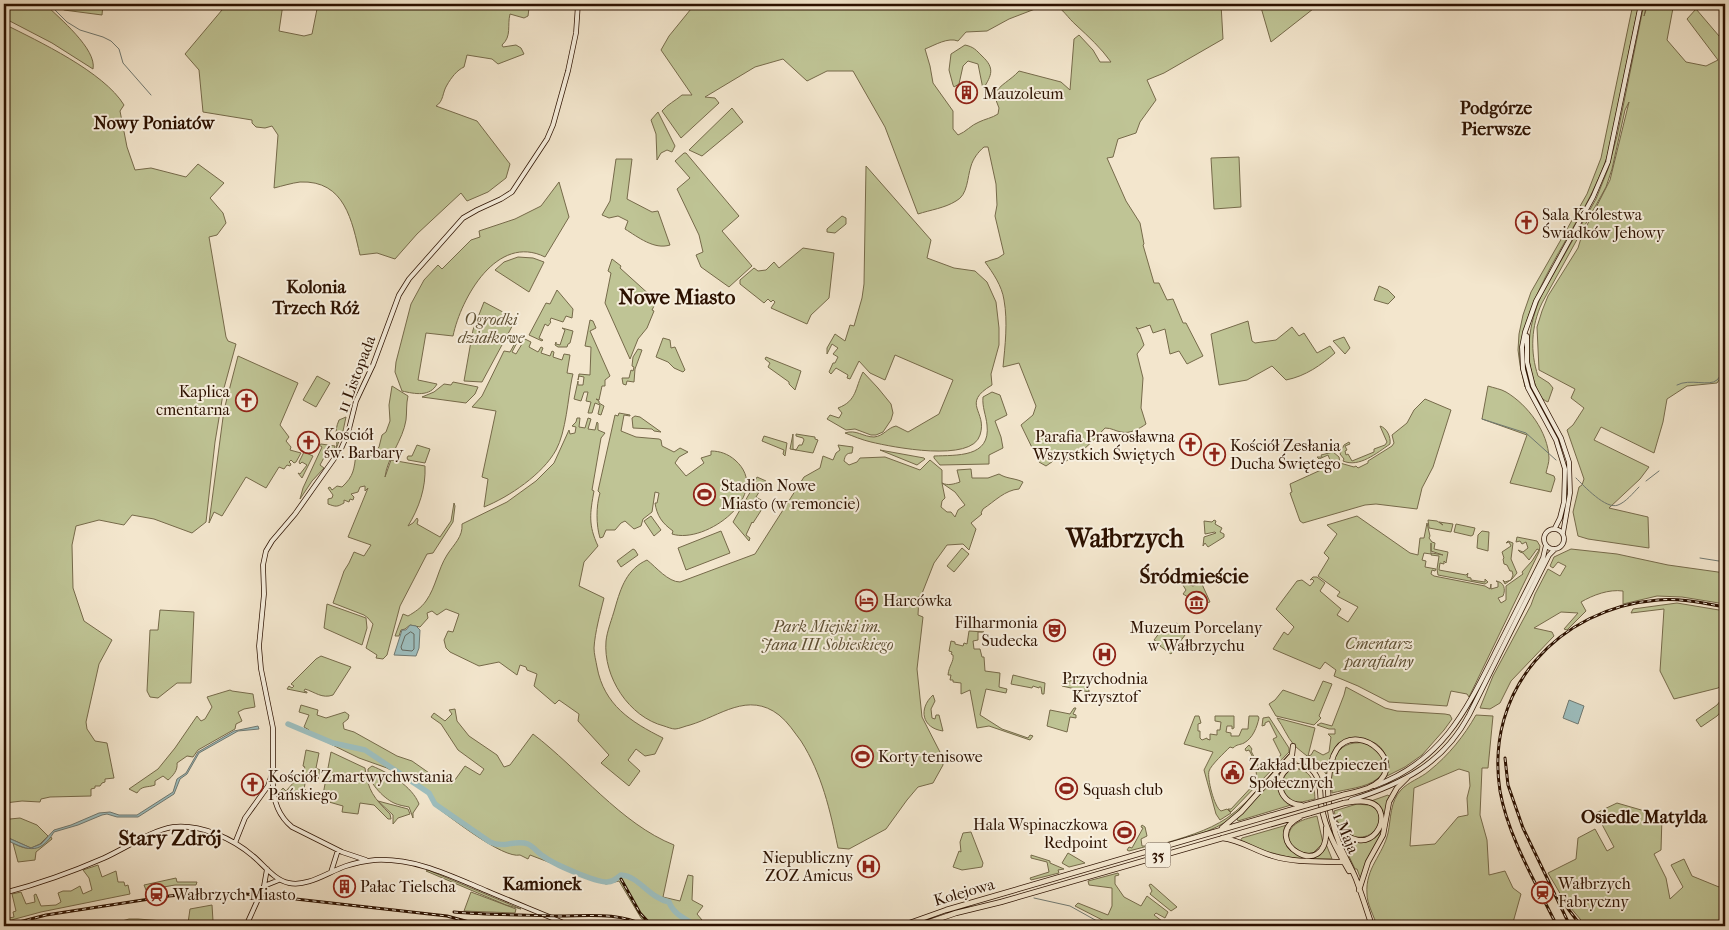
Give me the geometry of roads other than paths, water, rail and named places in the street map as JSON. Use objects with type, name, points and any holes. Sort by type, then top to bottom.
[{"type":"main road","name":"11 Listopada","points":[[235,844],[245,818],[268,786],[273,774],[273,723],[261,669],[259,650],[264,594],[263,565],[266,551],[341,449],[348,433],[356,401],[374,366],[397,301],[406,283],[463,218],[512,192],[547,139],[553,125],[570,62],[576,33],[578,4]]},
{"type":"main road","name":"35","points":[[1221,830],[1388,781],[1416,766],[1431,753],[1457,723],[1471,702],[1543,558],[1546,545],[1545,535],[1548,531],[1555,528],[1564,502],[1565,469],[1556,440],[1532,397],[1525,377],[1521,356],[1525,332],[1536,301],[1594,198],[1608,162],[1641,4]]},
{"type":"main road","name":"35","points":[[1218,838],[1344,803],[1390,787],[1407,778],[1437,757],[1464,724],[1549,556],[1563,544],[1564,540],[1563,533],[1570,493],[1569,462],[1561,438],[1538,396],[1530,376],[1526,352],[1528,324]]},
{"type":"main road","points":[[1555,528],[1563,533]]},
{"type":"main road","points":[[1546,545],[1555,549]]},
{"type":"main road","name":"1 Maja","points":[[1369,787],[1382,778],[1385,773],[1386,762],[1382,753],[1378,748],[1367,742],[1358,740],[1338,748],[1330,768],[1328,788],[1332,818],[1337,837],[1356,878],[1372,926]]},
{"type":"main road","points":[[1225,836],[1221,830],[1233,820],[1292,755],[1293,746]]},
{"type":"main road","name":"1 Maja","points":[[1307,805],[1294,805],[1283,796],[1280,789],[1282,776],[1291,767],[1303,766],[1313,771],[1320,783],[1325,824],[1359,890]]},
{"type":"main road","points":[[273,774],[272,791],[275,802],[285,821],[292,827],[356,858],[370,861],[407,862],[430,868],[571,926]]},
{"type":"main road","points":[[1359,890],[1368,862],[1383,835],[1389,802],[1396,788],[1407,778]]},
{"type":"main road","points":[[1332,818],[1344,834],[1354,839],[1367,839],[1378,831],[1382,822],[1381,815],[1374,805],[1367,802],[1344,803]]},
{"type":"main road","points":[[1310,812],[1295,820],[1287,832],[1289,844],[1294,852],[1310,856],[1322,849],[1326,839],[1325,824]]},
{"type":"main road","points":[[4,893],[38,884],[99,860],[165,829],[183,827],[203,830],[235,844],[248,852],[280,880],[291,884],[299,884],[353,864],[370,861]]},
{"type":"main road","name":"Kolejowa","points":[[901,926],[946,910],[1221,830]]},
{"type":"main road","points":[[1218,838],[1238,841],[1274,856],[1297,861],[1344,862]]},
{"type":"main road","name":"Kolejowa","points":[[918,926],[956,913],[1218,838]]},
{"type":"main road","points":[[331,872],[338,850]]},
{"type":"main road","points":[[246,926],[264,886],[267,869]]},
{"type":"main road","points":[[264,886],[280,880]]},
{"type":"water","points":[[410,625],[416,626],[420,630],[419,648],[416,656],[394,655],[402,630],[406,630]]},
{"type":"water","points":[[1569,700],[1584,706],[1578,724],[1563,718]]},
{"type":"water","points":[[258,726],[259,729],[238,731],[199,753],[187,774],[180,779],[174,794],[138,817],[102,815],[54,832],[43,845],[32,849],[19,846],[4,839],[4,836],[31,848],[41,844],[54,830],[99,813],[110,812],[119,815],[137,815],[173,792],[177,779],[186,773],[198,752],[234,731]]},
{"type":"waterway","points":[[49,4],[67,22],[80,30],[111,41],[119,49],[123,63],[151,95]]},
{"type":"waterway","points":[[1677,385],[1688,382],[1714,382],[1720,377],[1725,365]]},
{"type":"waterway","points":[[1482,419],[1526,433],[1556,460]]},
{"type":"waterway","points":[[1646,481],[1659,471]]},
{"type":"waterway","points":[[1576,478],[1595,496],[1613,506],[1624,502],[1639,487]]},
{"type":"waterway","points":[[1700,558],[1725,562]]},
{"type":"waterway","points":[[288,724],[333,743],[365,750],[429,793],[435,804],[490,842],[500,845],[528,844],[548,859],[574,872],[601,881],[607,882],[621,875],[627,876],[662,900],[669,902],[677,913],[697,926]]},
{"type":"waterway","points":[[1034,898],[1070,906],[1106,926]]},
{"type":"railway","points":[[1557,926],[1516,843],[1509,826],[1500,791],[1498,754],[1504,720],[1517,688],[1536,661],[1560,637],[1589,619],[1622,606],[1658,600],[1683,600],[1725,607]]},
{"type":"railway","points":[[1505,758],[1508,785],[1523,828],[1570,926]]},
{"type":"railway","points":[[621,879],[640,913],[652,926]]},
{"type":"railway","points":[[4,926],[46,915],[169,896],[214,892],[260,895],[447,916],[484,926]]},
{"type":"railway","points":[[1566,906],[1581,926]]},
{"type":"railway","points":[[454,912],[603,916],[625,919],[646,926]]},
{"type":"place","name":"Mauzoleum","points":[[967,93]]},
{"type":"place","name":"Sala Królestwa Świadków Jehowy","points":[[1526,223]]},
{"type":"place","name":"Kaplica cmentarna","points":[[246,400]]},
{"type":"place","name":"Kościół św. Barbary","points":[[308,443]]},
{"type":"place","name":"Parafia Prawosławna Wszystkich Świętych","points":[[1191,445]]},
{"type":"place","name":"Kościół Zesłania Ducha Świętego","points":[[1214,454]]},
{"type":"place","name":"Stadion Nowe Miasto (w remoncie)","points":[[705,494]]},
{"type":"place","name":"Harcówka","points":[[867,600]]},
{"type":"place","name":"Muzeum Porcelany w Wałbrzychu","points":[[1196,603]]},
{"type":"place","name":"Filharmonia Sudecka","points":[[1054,631]]},
{"type":"place","name":"Przychodnia Krzysztof","points":[[1105,654]]},
{"type":"place","name":"Korty tenisowe","points":[[862,756]]},
{"type":"place","name":"Zakład Ubezpieczeń Społecznych","points":[[1233,773]]},
{"type":"place","name":"Kościół Zmartwychwstania Pańskiego","points":[[252,785]]},
{"type":"place","name":"Squash club","points":[[1067,789]]},
{"type":"place","name":"Hala Wspinaczkowa Redpoint","points":[[1124,833]]},
{"type":"place","name":"Niepubliczny ZOZ Amicus","points":[[869,866]]},
{"type":"place","name":"Pałac Tielscha","points":[[344,886]]},
{"type":"place","name":"Wałbrzych Fabryczny","points":[[1542,892]]},
{"type":"place","name":"Wałbrzych Miasto","points":[[157,894]]},
{"type":"district","name":"Podgórze Pierwsze","points":[[1496,118]]},
{"type":"district","name":"Nowy Poniatów","points":[[154,123]]},
{"type":"district","name":"Kolonia Trzech Róż","points":[[316,297]]},
{"type":"district","name":"Nowe Miasto","points":[[677,297]]},
{"type":"district","name":"Wałbrzych","points":[[1125,538]]},
{"type":"district","name":"Śródmieście","points":[[1194,576]]},
{"type":"district","name":"Osiedle Matylda","points":[[1644,817]]},
{"type":"district","name":"Stary Zdrój","points":[[170,838]]},
{"type":"district","name":"Kamionek","points":[[542,884]]},
{"type":"park label","name":"Ogrodki działkowe","points":[[491,328]]},
{"type":"park label","name":"Park Miejski im. Jana III Sobieskiego","points":[[827,635]]},
{"type":"park label","name":"Cmentarz parafialny","points":[[1379,652]]}]
